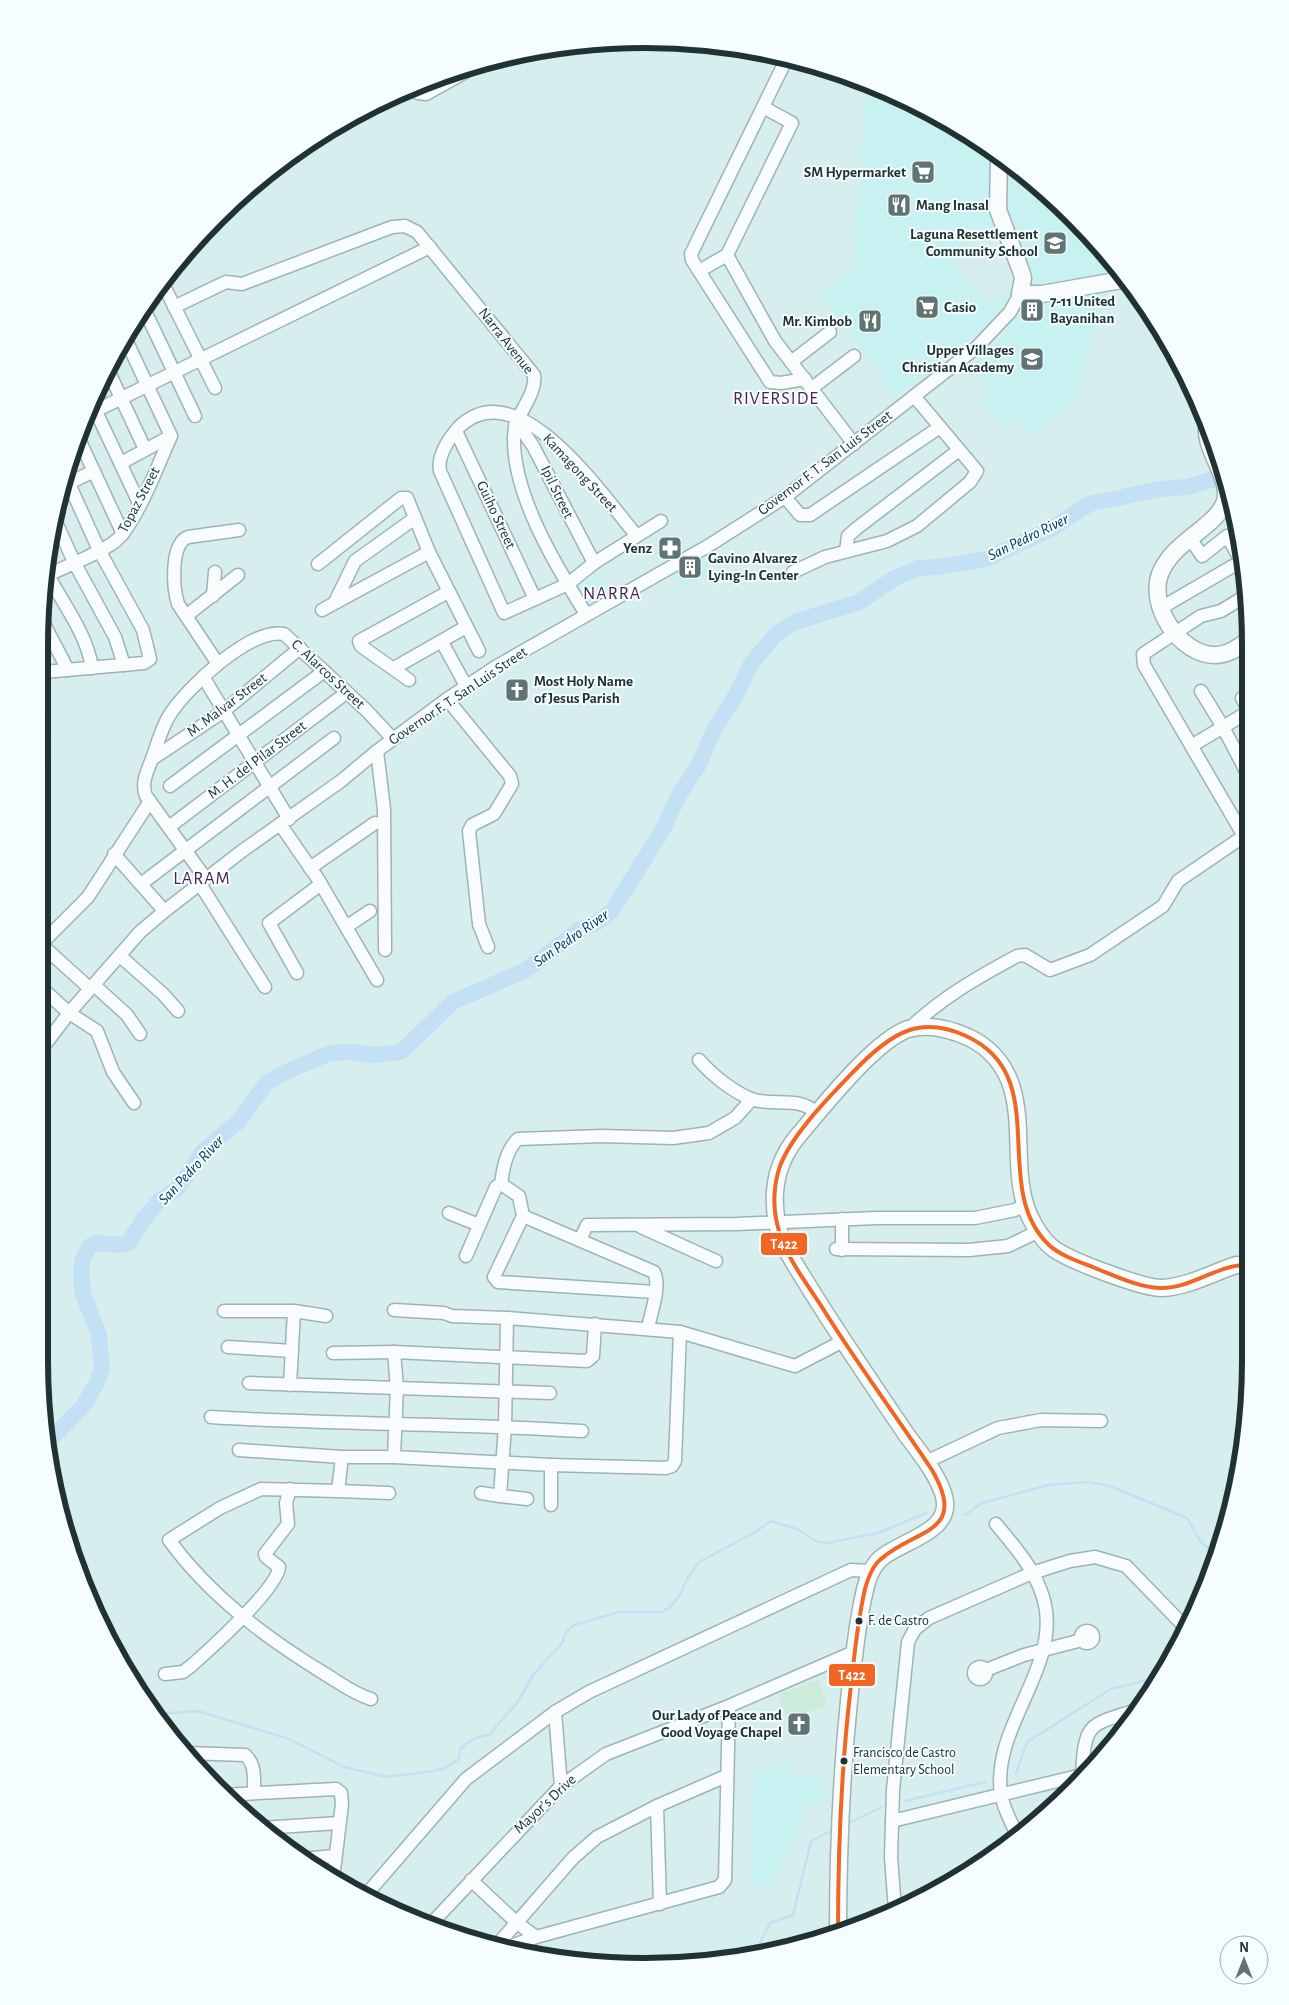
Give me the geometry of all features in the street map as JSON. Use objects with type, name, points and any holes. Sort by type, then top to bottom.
[{"type":"main road","points":[[999,164],[998,210],[1021,271],[1020,294],[1042,294],[1118,281]]},
{"type":"main road","points":[[1224,503],[1219,512],[1175,551],[1165,563],[1159,577],[1158,590],[1161,606],[1167,621],[1187,645],[1202,653],[1214,655],[1225,654],[1242,644]]},
{"type":"main road","points":[[838,1925],[840,1808],[854,1652],[862,1603],[871,1571],[889,1552],[930,1531],[942,1518],[945,1506],[943,1492],[926,1462],[843,1341],[787,1249],[777,1222],[775,1181],[781,1161],[793,1142],[876,1049],[909,1029],[932,1026],[954,1031],[978,1042],[999,1061],[1006,1072],[1015,1104],[1019,1168],[1025,1205],[1050,1247],[1114,1275],[1157,1288],[1176,1287],[1242,1263]]},
{"type":"street","points":[[784,64],[691,254],[699,271],[770,382],[809,384],[854,356]]},
{"type":"street","points":[[418,92],[426,94],[440,84]]},
{"type":"street","points":[[699,271],[727,255],[792,124],[763,107]]},
{"type":"street","name":"Narra Avenue","points":[[174,307],[226,282],[242,284],[392,227],[405,226],[417,232],[532,370],[534,386],[516,422],[514,448],[518,471],[543,540],[586,614]]},
{"type":"street","points":[[97,406],[121,398],[430,247]]},
{"type":"street","points":[[727,255],[775,341],[854,444]]},
{"type":"street","points":[[165,289],[215,388]]},
{"type":"street","name":"Governor F. T. San Luis Street","points":[[48,1041],[90,985],[152,921],[203,881],[341,781],[393,738],[466,686],[586,614],[708,546],[785,497],[977,347],[1010,312],[1020,294]]},
{"type":"street","points":[[147,315],[195,416]]},
{"type":"street","points":[[791,362],[830,332]]},
{"type":"street","points":[[121,463],[171,436],[128,344]]},
{"type":"street","points":[[111,376],[145,449]]},
{"type":"street","points":[[793,572],[813,562],[846,551],[887,541],[917,526],[970,482],[977,471],[914,396]]},
{"type":"street","name":"Kamagong Street","points":[[456,431],[470,418],[490,413],[516,422],[532,424],[552,438],[637,536]]},
{"type":"street","points":[[93,415],[121,463],[140,505]]},
{"type":"street","name":"Ipil Street","points":[[516,422],[534,446],[594,563]]},
{"type":"street","points":[[785,497],[800,515],[810,515],[940,427]]},
{"type":"street","points":[[456,431],[439,462],[440,471],[504,613],[568,584],[594,563],[660,521]]},
{"type":"street","name":"Guiho Street","points":[[456,431],[535,599]]},
{"type":"street","name":"Topaz Street","points":[[53,570],[113,543],[123,534],[140,505],[171,436]]},
{"type":"street","points":[[82,445],[123,534]]},
{"type":"street","points":[[846,551],[848,536],[857,528],[960,450]]},
{"type":"street","points":[[72,478],[94,471]]},
{"type":"street","points":[[48,672],[124,665],[148,662],[150,660],[143,630],[99,550],[70,485]]},
{"type":"street","points":[[318,564],[401,498],[408,500],[429,552],[479,651]]},
{"type":"street","points":[[335,602],[355,561],[415,518]]},
{"type":"street","points":[[59,530],[115,637],[124,665]]},
{"type":"street","points":[[218,664],[196,634],[175,594],[176,550],[180,543],[188,537],[239,530]]},
{"type":"street","points":[[1192,542],[1202,556],[1231,535]]},
{"type":"street","points":[[322,610],[429,552]]},
{"type":"street","points":[[1166,605],[1236,566]]},
{"type":"street","points":[[213,596],[215,572]]},
{"type":"street","points":[[186,616],[238,574]]},
{"type":"street","points":[[51,584],[76,626],[91,658],[92,668]]},
{"type":"street","points":[[409,680],[361,646],[358,641],[448,592]]},
{"type":"street","points":[[1239,600],[1221,611],[1201,616],[1143,654],[1144,665],[1193,745],[1242,831]]},
{"type":"street","points":[[394,668],[466,627]]},
{"type":"street","points":[[48,632],[68,670]]},
{"type":"street","name":"C. Alarcos Street","points":[[265,986],[185,850],[150,801],[144,787],[152,759],[170,715],[218,664],[239,649],[274,634],[289,637],[393,738]]},
{"type":"street","points":[[442,642],[466,686]]},
{"type":"street","name":"M. Malvar Street","points":[[152,759],[224,711],[300,648]]},
{"type":"street","points":[[170,786],[323,672]]},
{"type":"street","points":[[204,678],[269,788],[284,822],[310,868],[377,980]]},
{"type":"street","points":[[1201,691],[1242,763]]},
{"type":"street","name":"M. H. del Pilar Street","points":[[169,827],[346,693]]},
{"type":"street","points":[[447,699],[510,776],[512,784],[494,814],[472,825],[468,831],[479,924],[488,947]]},
{"type":"street","points":[[1193,745],[1223,727],[1242,710]]},
{"type":"street","points":[[141,884],[334,738]]},
{"type":"street","points":[[377,751],[384,809],[385,950]]},
{"type":"street","points":[[48,937],[88,897],[150,801]]},
{"type":"street","points":[[310,868],[375,822]]},
{"type":"street","points":[[909,1029],[924,1015],[969,982],[1017,956],[1025,955],[1050,970],[1090,955],[1163,906],[1178,881],[1242,843]]},
{"type":"street","points":[[114,854],[160,906]]},
{"type":"street","points":[[297,974],[269,923],[320,884]]},
{"type":"street","points":[[346,928],[370,911]]},
{"type":"street","points":[[48,950],[127,1015],[140,1034]]},
{"type":"street","points":[[120,956],[163,994],[178,1011]]},
{"type":"street","points":[[48,994],[69,1013],[97,1031],[113,1072],[134,1104]]},
{"type":"street","points":[[699,1060],[710,1074],[752,1099],[798,1104],[812,1108],[817,1114]]},
{"type":"street","points":[[466,1256],[496,1187],[501,1184],[507,1156],[512,1144],[518,1140],[602,1136],[673,1138],[709,1133],[735,1118],[752,1099]]},
{"type":"street","points":[[501,1184],[519,1196],[523,1216],[494,1277],[498,1282],[655,1292]]},
{"type":"street","points":[[580,1240],[586,1225],[975,1218],[1015,1210],[1025,1205]]},
{"type":"street","points":[[449,1213],[479,1225]]},
{"type":"street","points":[[523,1216],[654,1272],[657,1277],[648,1328]]},
{"type":"street","points":[[842,1219],[839,1249],[969,1250],[1008,1246],[1039,1231]]},
{"type":"street","points":[[637,1225],[716,1261]]},
{"type":"street","points":[[394,1310],[444,1313],[452,1316],[648,1328],[680,1332],[795,1366],[843,1341]]},
{"type":"street","points":[[224,1311],[294,1311],[326,1316]]},
{"type":"street","points":[[290,1385],[294,1311]]},
{"type":"street","points":[[500,1496],[505,1426],[504,1391],[507,1318]]},
{"type":"street","points":[[333,1353],[394,1352],[587,1361],[593,1356],[595,1324]]},
{"type":"street","points":[[239,1450],[502,1463],[666,1468],[672,1466],[675,1461],[680,1332]]},
{"type":"street","points":[[228,1347],[292,1351]]},
{"type":"street","points":[[394,1352],[397,1388],[394,1457]]},
{"type":"street","points":[[249,1383],[550,1393]]},
{"type":"street","points":[[211,1417],[311,1423],[395,1422],[582,1430]]},
{"type":"street","points":[[926,1462],[998,1428],[1041,1420],[1101,1422]]},
{"type":"street","points":[[338,1491],[342,1456]]},
{"type":"street","points":[[551,1505],[552,1465]]},
{"type":"street","points":[[371,1699],[357,1695],[292,1654],[243,1618],[190,1568],[169,1540],[220,1508],[261,1489],[389,1493]]},
{"type":"street","points":[[165,1674],[183,1672],[243,1618],[279,1570],[279,1567],[266,1557],[265,1554],[288,1524],[286,1503],[290,1489]]},
{"type":"street","points":[[481,1493],[527,1499]]},
{"type":"street","points":[[996,1524],[1021,1553],[1032,1573],[1043,1598],[1046,1624],[1043,1651],[1008,1732],[1000,1778],[1001,1796],[1014,1829]]},
{"type":"street","points":[[894,1902],[891,1857],[893,1790],[908,1642],[915,1629],[928,1618],[1032,1573],[1070,1561],[1095,1557],[1126,1566],[1181,1622]]},
{"type":"street","points":[[370,1891],[466,1779],[555,1712],[589,1692],[851,1570],[871,1571]]},
{"type":"street","points":[[986,1670],[1024,1655],[1082,1640]]},
{"type":"street","name":"Mayor's Drive","points":[[435,1919],[561,1786],[606,1754],[729,1706],[854,1652]]},
{"type":"street","points":[[518,1944],[719,1887],[725,1880],[729,1706]]},
{"type":"street","points":[[555,1712],[561,1786]]},
{"type":"street","points":[[1082,1766],[1083,1753],[1091,1728],[1098,1723],[1125,1714]]},
{"type":"street","points":[[195,1753],[245,1755],[251,1760],[254,1793]]},
{"type":"street","points":[[501,1940],[572,1858],[598,1837],[656,1806],[726,1776]]},
{"type":"street","points":[[892,1821],[1072,1778]]},
{"type":"street","points":[[235,1794],[336,1789],[341,1794],[342,1804],[333,1870]]},
{"type":"street","points":[[656,1806],[660,1904]]},
{"type":"street","points":[[273,1827],[339,1823]]},
{"type":"street","points":[[314,1858],[335,1856]]},
{"type":"street","points":[[471,1880],[536,1938]]},
{"type":"shaded area","points":[[873,93],[909,109],[943,127],[993,160],[991,200],[993,232],[987,231],[951,261],[987,304],[1013,286],[1007,301],[994,317],[967,342],[897,396],[818,294],[852,269],[865,101]]},
{"type":"shaded area","name":"Laguna Resettlement Community School","points":[[1010,173],[1067,222],[1111,273],[1031,286],[1005,215]]},
{"type":"shaded area","name":"Upper Villages Christian Academy","points":[[1110,283],[1072,401],[1035,438],[1019,417],[1005,425],[982,401],[991,390],[968,367],[989,351],[1023,309],[1043,295]]},
{"type":"shaded area","points":[[701,552],[713,572],[682,591],[669,570]]},
{"type":"shaded area","points":[[600,573],[613,595],[590,609],[576,586]]},
{"type":"shaded area","name":"Francisco de Castro Elementary School","points":[[789,1761],[793,1778],[821,1774],[823,1800],[806,1803],[797,1833],[770,1886],[750,1886],[755,1773]]},
{"type":"green space","points":[[818,1680],[827,1705],[788,1720],[778,1695]]},
{"type":"waterway","name":"San Pedro River","points":[[53,1437],[83,1406],[97,1383],[102,1369],[99,1335],[83,1294],[81,1274],[83,1258],[90,1246],[97,1243],[121,1245],[128,1243],[145,1217],[161,1199],[177,1189],[203,1151],[239,1121],[266,1084],[279,1075],[330,1053],[352,1052],[373,1055],[401,1052],[453,1002],[526,970],[579,930],[596,923],[611,912],[661,833],[678,797],[698,766],[714,730],[736,695],[751,664],[775,635],[795,622],[859,602],[895,578],[918,568],[939,567],[986,559],[1051,529],[1089,504],[1160,489],[1187,487],[1217,476]]},
{"type":"waterway","points":[[965,1515],[982,1503],[1049,1485],[1087,1482],[1110,1486],[1187,1518],[1200,1541],[1210,1551]]},
{"type":"waterway","points":[[163,1713],[198,1711],[289,1739],[344,1767],[387,1777],[445,1768],[459,1759],[460,1749],[467,1743],[476,1738],[489,1735],[516,1704],[534,1674],[562,1643],[566,1632],[574,1625],[619,1612],[661,1612],[669,1608],[680,1595],[688,1577],[699,1562],[752,1534],[771,1521],[797,1529],[816,1541],[827,1543],[878,1533],[926,1513]]},
{"type":"waterway","points":[[1016,1774],[1027,1742],[1111,1689],[1149,1680]]},
{"type":"waterway","points":[[905,1801],[985,1782]]},
{"type":"waterway","points":[[847,1824],[882,1807]]},
{"type":"waterway","points":[[758,1946],[770,1923],[793,1915],[811,1841],[835,1829]]},
{"type":"transit line","name":"T422","points":[[838,1925],[839,1843],[844,1753],[856,1641],[865,1589],[875,1565],[895,1549],[934,1527],[941,1518],[945,1507],[942,1491],[932,1470],[833,1325],[797,1269],[782,1241],[776,1216],[775,1192],[779,1169],[793,1142],[826,1101],[883,1044],[895,1036],[921,1028],[935,1027],[950,1030],[966,1036],[993,1054],[1008,1077],[1015,1104],[1023,1194],[1032,1221],[1049,1245],[1071,1258],[1127,1281],[1143,1286],[1160,1288],[1182,1285],[1224,1269],[1242,1265]]},
{"type":"place","name":"SM Hypermarket","points":[[923,172]]},
{"type":"place","name":"Mang Inasal","points":[[899,205]]},
{"type":"place","name":"Laguna Resettlement Community School","points":[[1055,243]]},
{"type":"place","name":"Casio","points":[[927,307]]},
{"type":"place","name":"7-11 United Bayanihan","points":[[1032,310]]},
{"type":"place","name":"Mr. Kimbob","points":[[870,321]]},
{"type":"place","name":"Upper Villages Christian Academy","points":[[1032,359]]},
{"type":"place","name":"Yenz","points":[[670,548]]},
{"type":"place","name":"Gavino Alvarez Lying-In Center","points":[[690,567]]},
{"type":"place","name":"Most Holy Name of Jesus Parish","points":[[517,690]]},
{"type":"place","name":"F. de Castro","points":[[859,1621]]},
{"type":"place","name":"Our Lady of Peace and Good Voyage Chapel","points":[[799,1724]]},
{"type":"place","name":"Francisco de Castro Elementary School","points":[[844,1761]]},
{"type":"district","name":"RIVERSIDE","points":[[776,399]]},
{"type":"district","name":"NARRA","points":[[612,594]]},
{"type":"district","name":"LARAM","points":[[202,879]]}]
